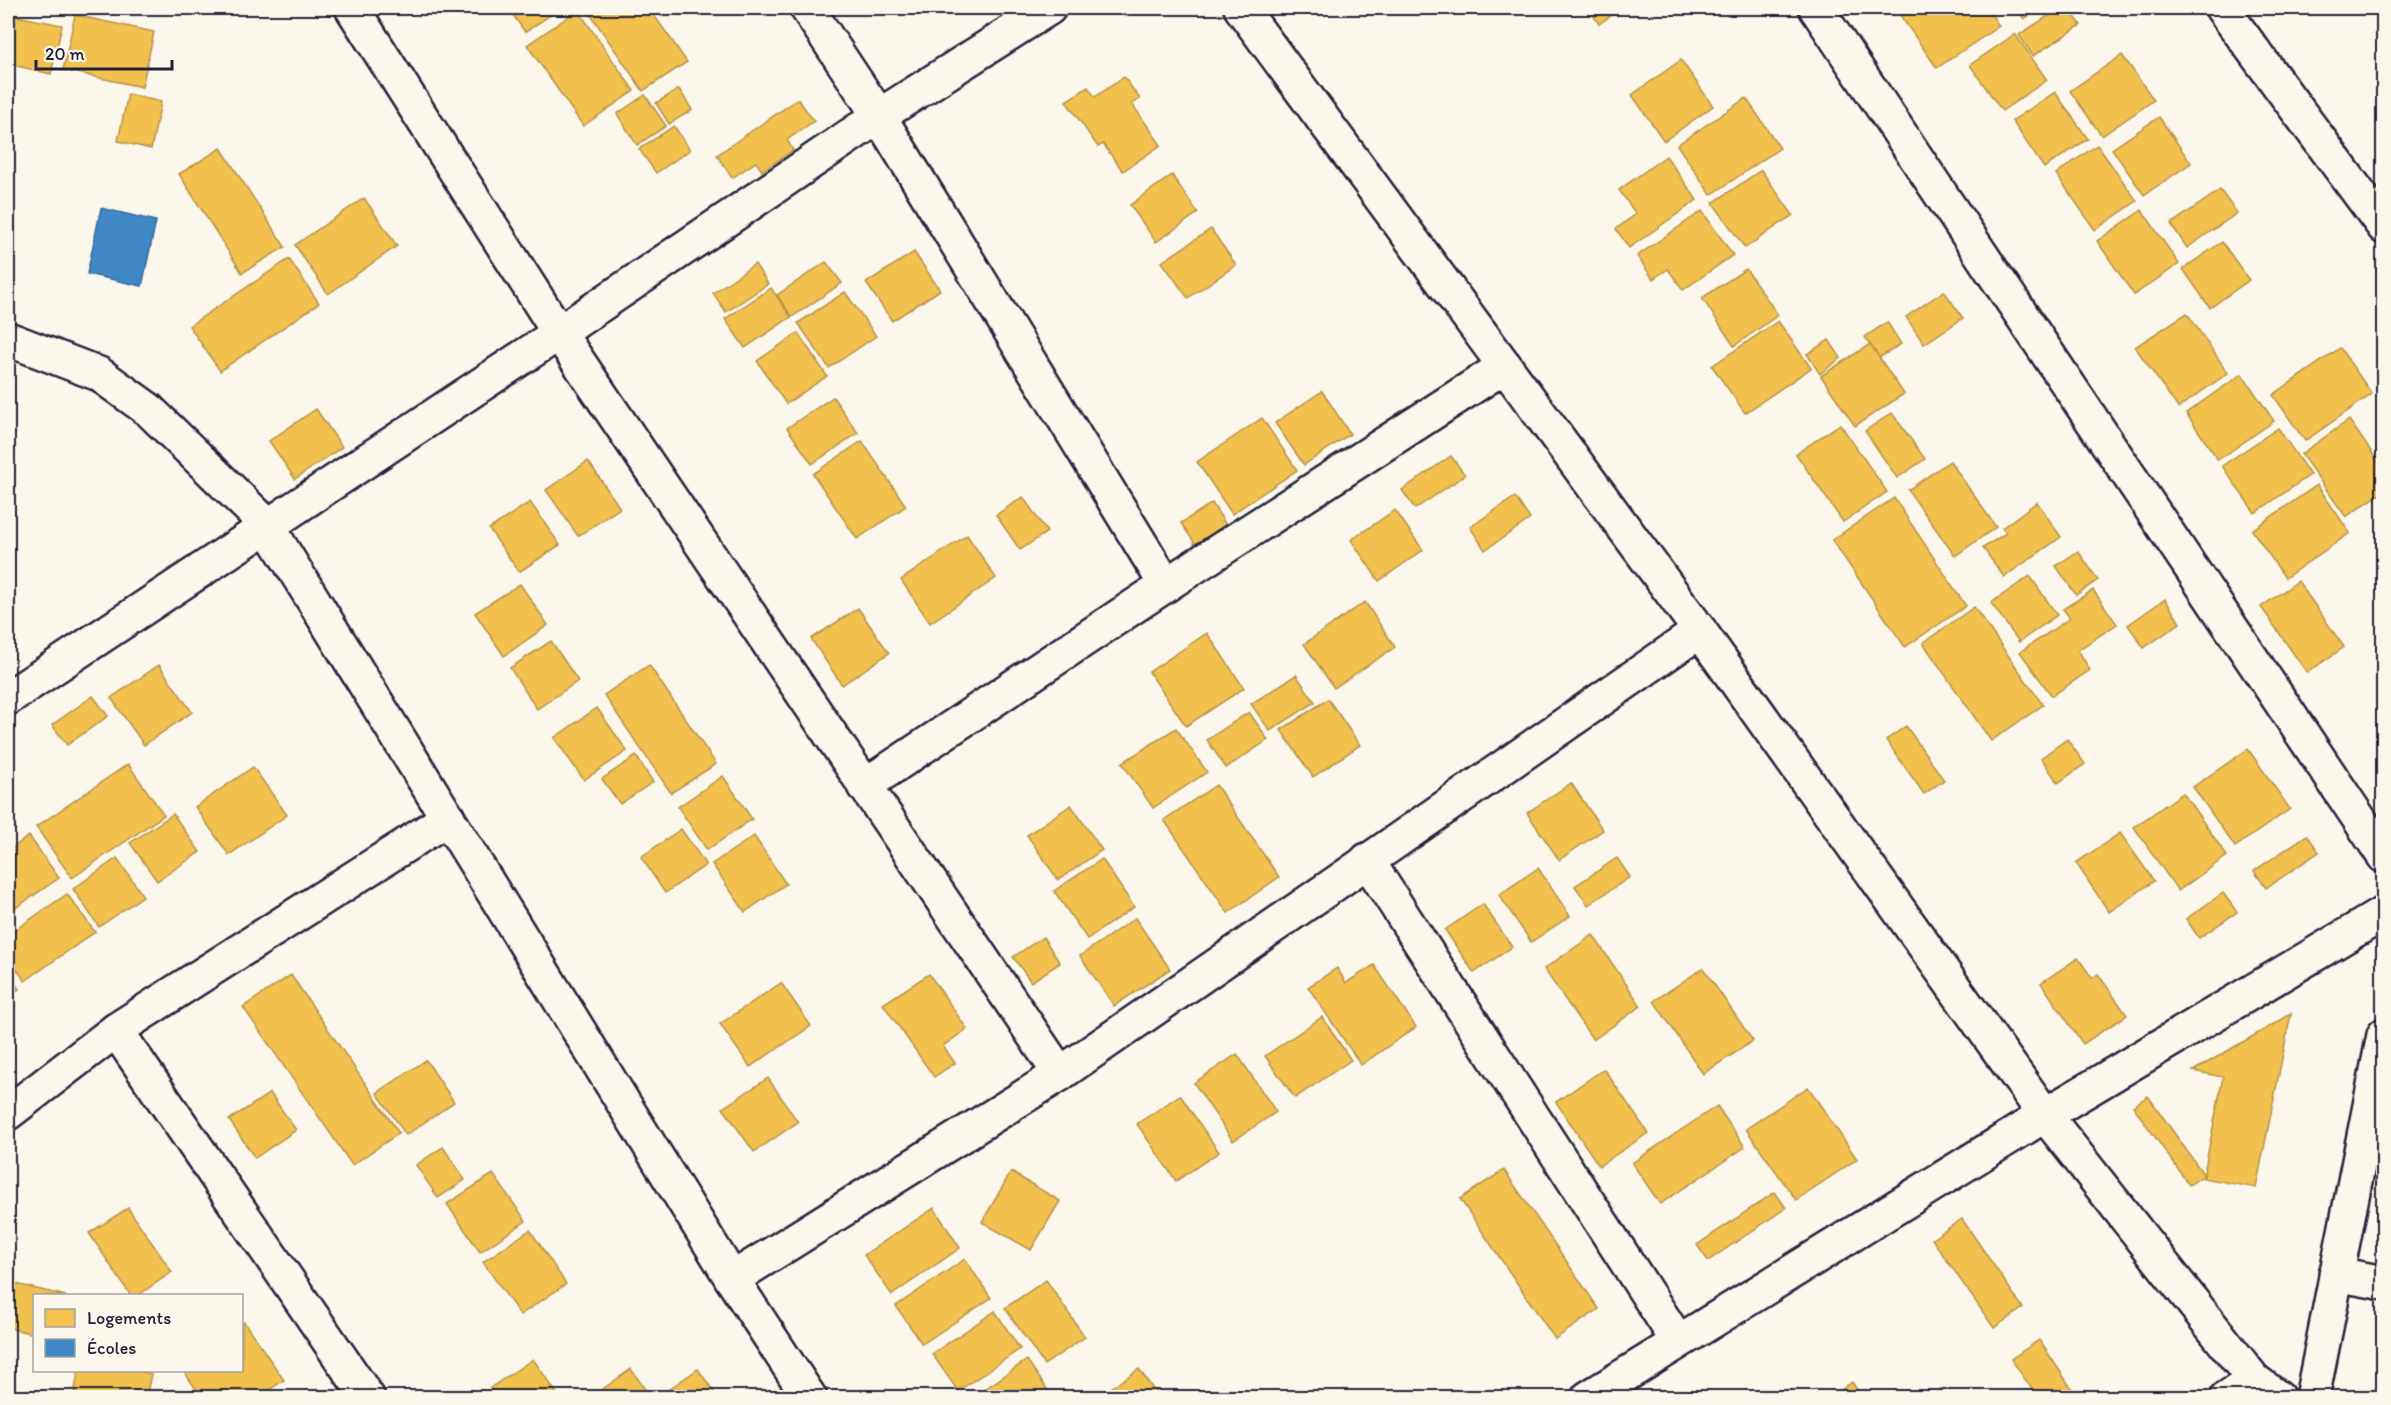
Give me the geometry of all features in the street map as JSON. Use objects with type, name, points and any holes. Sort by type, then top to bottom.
[{"type":"street","points":[[352,8],[559,333],[1060,1074]]},
{"type":"street","points":[[807,8],[879,116],[1166,585]]},
{"type":"street","points":[[8,698],[559,333],[879,116],[1049,8]]},
{"type":"street","points":[[1240,8],[1700,631],[2045,1115],[2253,1392]]},
{"type":"street","points":[[1816,8],[2384,856]]},
{"type":"street","points":[[2222,8],[2384,226]]},
{"type":"street","points":[[8,339],[99,374],[149,410],[267,525],[732,1279],[810,1398]]},
{"type":"street","points":[[864,786],[1166,585],[1505,366]]},
{"type":"street","points":[[732,1279],[1060,1074],[1700,631]]},
{"type":"street","points":[[8,1113],[116,1030],[448,818]]},
{"type":"street","points":[[1367,860],[1677,1340]]},
{"type":"street","points":[[1588,1398],[1677,1340],[2045,1115],[2384,913]]},
{"type":"street","points":[[116,1030],[368,1398]]},
{"type":"street","points":[[2312,1398],[2384,1035]]},
{"type":"street","points":[[2336,1274],[2384,1283]]},
{"type":"building: Logements","points":[[508,8],[561,8],[525,32]]},
{"type":"building: Logements","points":[[586,8],[649,8],[687,62],[643,91]]},
{"type":"building: Logements","points":[[1588,8],[1622,8],[1599,24]]},
{"type":"building: Logements","points":[[1895,8],[1987,8],[1999,26],[1937,68]]},
{"type":"building: Logements","points":[[2016,8],[2041,8],[2024,19]]},
{"type":"building: Logements","points":[[2060,8],[2069,8],[2081,25],[2033,56],[2019,35]]},
{"type":"building: Logements","points":[[578,10],[634,91],[583,126],[527,45]]},
{"type":"building: Logements","points":[[11,15],[62,25],[51,74],[8,64],[8,30]]},
{"type":"building: Logements","points":[[75,15],[154,32],[142,87],[63,70]]},
{"type":"building: Logements","points":[[2015,34],[2047,80],[2002,111],[1970,65]]},
{"type":"building: Logements","points":[[2122,55],[2154,100],[2102,136],[2070,91]]},
{"type":"building: Logements","points":[[1681,60],[1713,106],[1664,141],[1632,95]]},
{"type":"building: Logements","points":[[1124,77],[1140,99],[1132,104],[1161,145],[1123,171],[1103,144],[1098,147],[1066,101],[1088,87],[1095,97]]},
{"type":"building: Logements","points":[[679,89],[692,110],[669,124],[656,103]]},
{"type":"building: Logements","points":[[2055,92],[2088,139],[2044,168],[2012,121]]},
{"type":"building: Logements","points":[[128,94],[161,102],[151,149],[118,141]]},
{"type":"building: Logements","points":[[645,95],[666,126],[637,145],[617,114]]},
{"type":"building: Logements","points":[[1746,98],[1780,148],[1711,195],[1677,145]]},
{"type":"building: Logements","points":[[798,99],[814,121],[787,140],[793,150],[762,171],[756,162],[732,178],[717,155]]},
{"type":"building: Logements","points":[[2159,117],[2191,163],[2144,195],[2112,149]]},
{"type":"building: Logements","points":[[674,126],[690,150],[656,173],[639,149]]},
{"type":"building: Logements","points":[[2097,145],[2137,201],[2095,230],[2056,174]]},
{"type":"building: Logements","points":[[221,148],[285,247],[242,273],[179,174]]},
{"type":"building: Logements","points":[[1666,156],[1697,200],[1629,248],[1616,229],[1636,214],[1619,190]]},
{"type":"building: Logements","points":[[1761,170],[1793,215],[1745,248],[1713,203]]},
{"type":"building: Logements","points":[[1172,175],[1198,213],[1156,242],[1130,205]]},
{"type":"building: Logements","points":[[2220,190],[2237,213],[2187,248],[2171,224]]},
{"type":"building: Logements","points":[[364,198],[397,246],[328,294],[295,245]]},
{"type":"building: Logements","points":[[2142,210],[2179,264],[2134,295],[2097,241]]},
{"type":"building: Logements","points":[[1702,211],[1733,255],[1683,290],[1668,269],[1653,279],[1637,256]]},
{"type":"building: Logements","points":[[1211,229],[1236,265],[1188,298],[1162,262]]},
{"type":"building: Logements","points":[[2222,242],[2249,280],[2210,308],[2183,269]]},
{"type":"building: Logements","points":[[914,252],[940,290],[892,321],[866,283]]},
{"type":"building: Logements","points":[[289,259],[319,303],[220,371],[189,326]]},
{"type":"building: Logements","points":[[826,262],[842,283],[792,317],[777,295]]},
{"type":"building: Logements","points":[[755,264],[768,284],[726,312],[713,293]]},
{"type":"building: Logements","points":[[1746,269],[1778,315],[1734,346],[1702,298]]},
{"type":"building: Logements","points":[[771,288],[791,317],[745,348],[725,319]]},
{"type":"building: Logements","points":[[1944,291],[1963,318],[1924,344],[1906,317]]},
{"type":"building: Logements","points":[[845,292],[876,336],[829,368],[798,323]]},
{"type":"building: Logements","points":[[2187,313],[2228,373],[2178,408],[2135,347]]},
{"type":"building: Logements","points":[[1778,321],[1811,368],[1745,413],[1712,366]]},
{"type":"building: Logements","points":[[1887,322],[1901,344],[1879,358],[1865,337]]},
{"type":"building: Logements","points":[[798,333],[827,376],[786,404],[757,361]]},
{"type":"building: Logements","points":[[1829,340],[1841,358],[1820,374],[1807,354]]},
{"type":"building: Logements","points":[[1870,344],[1904,394],[1855,426],[1821,376]]},
{"type":"building: Logements","points":[[2340,348],[2372,394],[2305,441],[2273,395]]},
{"type":"building: Logements","points":[[2242,374],[2274,421],[2218,460],[2186,413]]},
{"type":"building: Logements","points":[[1322,391],[1350,434],[1304,465],[1275,423]]},
{"type":"building: Logements","points":[[833,397],[858,433],[812,464],[787,428]]},
{"type":"building: Logements","points":[[316,409],[342,447],[295,479],[269,441]]},
{"type":"building: Logements","points":[[1892,413],[1925,459],[1897,478],[1865,431]]},
{"type":"building: Logements","points":[[1262,418],[1297,470],[1232,514],[1197,462]]},
{"type":"building: Logements","points":[[2349,420],[2384,470],[2384,491],[2346,517],[2301,454]]},
{"type":"building: Logements","points":[[1840,424],[1887,492],[1843,522],[1796,454]]},
{"type":"building: Logements","points":[[2278,428],[2310,475],[2255,513],[2222,466]]},
{"type":"building: Logements","points":[[862,441],[906,506],[857,539],[813,474]]},
{"type":"building: Logements","points":[[1451,456],[1465,475],[1415,509],[1402,490]]},
{"type":"building: Logements","points":[[588,461],[620,508],[578,536],[546,490]]},
{"type":"building: Logements","points":[[1950,461],[1996,527],[1955,556],[1908,490]]},
{"type":"building: Logements","points":[[2317,485],[2350,533],[2285,578],[2252,530]]},
{"type":"building: Logements","points":[[1023,497],[1047,532],[1020,550],[996,515]]},
{"type":"building: Logements","points":[[1515,497],[1530,519],[1485,550],[1470,527]]},
{"type":"building: Logements","points":[[1894,498],[1966,606],[1905,647],[1832,540]]},
{"type":"building: Logements","points":[[530,502],[560,545],[519,572],[489,529]]},
{"type":"building: Logements","points":[[2037,502],[2061,537],[2004,577],[1983,548],[2006,533],[2002,528]]},
{"type":"building: Logements","points":[[1212,503],[1226,525],[1196,545],[1181,523]]},
{"type":"building: Logements","points":[[1395,510],[1423,550],[1379,581],[1351,540]]},
{"type":"building: Logements","points":[[967,535],[996,578],[930,623],[901,580]]},
{"type":"building: Logements","points":[[2078,551],[2098,580],[2076,595],[2056,566]]},
{"type":"building: Logements","points":[[2030,576],[2057,615],[2019,642],[1991,603]]},
{"type":"building: Logements","points":[[2298,581],[2344,647],[2307,673],[2261,607]]},
{"type":"building: Logements","points":[[520,584],[548,625],[504,656],[475,613]]},
{"type":"building: Logements","points":[[2093,590],[2117,624],[2078,650],[2090,670],[2052,696],[2020,652],[2070,618],[2063,609]]},
{"type":"building: Logements","points":[[2165,599],[2180,623],[2144,648],[2128,625]]},
{"type":"building: Logements","points":[[1365,602],[1395,647],[1334,688],[1304,644]]},
{"type":"building: Logements","points":[[1974,607],[2043,705],[1991,741],[1923,643]]},
{"type":"building: Logements","points":[[858,608],[889,653],[842,685],[811,639]]},
{"type":"building: Logements","points":[[1207,633],[1244,688],[1186,726],[1149,672]]},
{"type":"building: Logements","points":[[551,641],[578,681],[537,709],[510,668]]},
{"type":"building: Logements","points":[[159,665],[192,712],[144,745],[111,698]]},
{"type":"building: Logements","points":[[649,665],[716,764],[671,793],[604,695]]},
{"type":"building: Logements","points":[[1296,675],[1315,702],[1270,731],[1251,704]]},
{"type":"building: Logements","points":[[93,696],[108,716],[67,745],[52,725]]},
{"type":"building: Logements","points":[[1328,699],[1360,745],[1313,777],[1281,730]]},
{"type":"building: Logements","points":[[597,708],[627,751],[584,780],[554,738]]},
{"type":"building: Logements","points":[[1249,712],[1268,740],[1226,768],[1207,740]]},
{"type":"building: Logements","points":[[1906,726],[1944,780],[1924,794],[1886,740]]},
{"type":"building: Logements","points":[[1176,728],[1207,772],[1153,808],[1122,763]]},
{"type":"building: Logements","points":[[2067,739],[2085,764],[2058,783],[2041,758]]},
{"type":"building: Logements","points":[[2248,749],[2290,809],[2235,847],[2193,787]]},
{"type":"building: Logements","points":[[636,756],[653,782],[620,804],[602,779]]},
{"type":"building: Logements","points":[[128,764],[164,815],[72,878],[36,827]]},
{"type":"building: Logements","points":[[253,767],[287,815],[229,855],[195,807]]},
{"type":"building: Logements","points":[[723,776],[752,819],[707,850],[678,807]]},
{"type":"building: Logements","points":[[1571,783],[1603,830],[1559,860],[1527,813]]},
{"type":"building: Logements","points":[[1216,785],[1279,877],[1228,913],[1164,820]]},
{"type":"building: Logements","points":[[2183,793],[2227,856],[2178,891],[2134,827]]},
{"type":"building: Logements","points":[[1071,805],[1102,850],[1058,880],[1027,835]]},
{"type":"building: Logements","points":[[173,814],[200,852],[157,881],[130,843]]},
{"type":"building: Logements","points":[[681,829],[706,865],[665,893],[641,857]]},
{"type":"building: Logements","points":[[2120,833],[2154,881],[2109,912],[2076,863]]},
{"type":"building: Logements","points":[[2307,835],[2319,852],[2266,888],[2254,871]]},
{"type":"building: Logements","points":[[29,836],[59,878],[8,913],[8,851]]},
{"type":"building: Logements","points":[[754,836],[786,884],[745,912],[712,864]]},
{"type":"building: Logements","points":[[117,858],[143,896],[99,927],[73,889]]},
{"type":"building: Logements","points":[[1617,858],[1630,877],[1588,905],[1575,886]]},
{"type":"building: Logements","points":[[1102,859],[1134,907],[1087,939],[1054,891]]},
{"type":"building: Logements","points":[[1538,868],[1570,916],[1531,942],[1499,895]]},
{"type":"building: Logements","points":[[2223,893],[2237,912],[2199,938],[2186,919]]},
{"type":"building: Logements","points":[[67,894],[95,932],[25,981],[8,957],[8,935]]},
{"type":"building: Logements","points":[[1483,904],[1512,947],[1474,973],[1445,930]]},
{"type":"building: Logements","points":[[1135,918],[1170,969],[1114,1006],[1080,956]]},
{"type":"building: Logements","points":[[1593,935],[1641,1006],[1593,1040],[1544,969]]},
{"type":"building: Logements","points":[[1043,937],[1060,963],[1031,982],[1013,957]]},
{"type":"building: Logements","points":[[2078,958],[2092,978],[2098,974],[2127,1015],[2083,1044],[2041,983]]},
{"type":"building: Logements","points":[[1374,965],[1416,1027],[1361,1065],[1308,987],[1337,968],[1346,983]]},
{"type":"building: Logements","points":[[1703,968],[1753,1041],[1703,1074],[1654,1001]]},
{"type":"building: Logements","points":[[8,973],[19,989],[8,997]]},
{"type":"building: Logements","points":[[929,974],[967,1029],[943,1046],[955,1063],[934,1077],[883,1004]]},
{"type":"building: Logements","points":[[291,975],[399,1133],[352,1165],[243,1007]]},
{"type":"building: Logements","points":[[781,983],[811,1026],[750,1067],[720,1024]]},
{"type":"building: Logements","points":[[2291,1014],[2256,1188],[2203,1178],[2223,1077],[2193,1071]]},
{"type":"building: Logements","points":[[1322,1017],[1351,1060],[1295,1098],[1265,1056]]},
{"type":"building: Logements","points":[[1237,1054],[1276,1112],[1233,1141],[1194,1083]]},
{"type":"building: Logements","points":[[426,1060],[454,1102],[406,1135],[377,1093]]},
{"type":"building: Logements","points":[[1604,1069],[1648,1133],[1599,1166],[1556,1102]]},
{"type":"building: Logements","points":[[768,1078],[798,1122],[754,1152],[723,1108]]},
{"type":"building: Logements","points":[[1808,1087],[1857,1159],[1796,1200],[1746,1129]]},
{"type":"building: Logements","points":[[270,1093],[296,1130],[255,1158],[229,1120]]},
{"type":"building: Logements","points":[[1180,1095],[1219,1152],[1176,1181],[1137,1124]]},
{"type":"building: Logements","points":[[2148,1096],[2204,1175],[2189,1185],[2133,1106]]},
{"type":"building: Logements","points":[[1717,1106],[1745,1147],[1660,1204],[1632,1163]]},
{"type":"building: Logements","points":[[443,1147],[465,1180],[438,1198],[416,1165]]},
{"type":"building: Logements","points":[[1504,1170],[1599,1309],[1555,1339],[1460,1199]]},
{"type":"building: Logements","points":[[1011,1172],[1060,1201],[1031,1250],[982,1222]]},
{"type":"building: Logements","points":[[493,1174],[526,1221],[480,1252],[447,1204]]},
{"type":"building: Logements","points":[[1775,1192],[1786,1208],[1708,1261],[1697,1245]]},
{"type":"building: Logements","points":[[128,1208],[172,1272],[140,1294],[130,1294],[89,1233]]},
{"type":"building: Logements","points":[[934,1208],[960,1248],[892,1295],[864,1255]]},
{"type":"building: Logements","points":[[1962,1219],[2023,1308],[1994,1328],[1932,1239]]},
{"type":"building: Logements","points":[[530,1230],[566,1284],[520,1315],[483,1262]]},
{"type":"building: Logements","points":[[965,1259],[991,1298],[922,1344],[896,1306]]},
{"type":"building: Logements","points":[[1046,1280],[1085,1337],[1044,1365],[1005,1308]]},
{"type":"building: Logements","points":[[8,1282],[58,1294],[33,1294],[33,1334],[8,1328]]},
{"type":"building: Logements","points":[[995,1311],[1020,1349],[958,1391],[932,1354]]},
{"type":"building: Logements","points":[[243,1323],[284,1380],[257,1398],[202,1398],[184,1372],[243,1372]]},
{"type":"building: Logements","points":[[2039,1340],[2078,1398],[2038,1398],[2011,1359]]},
{"type":"building: Logements","points":[[533,1359],[560,1398],[497,1398],[490,1388]]},
{"type":"building: Logements","points":[[1027,1360],[1053,1398],[972,1398]]},
{"type":"building: Logements","points":[[631,1369],[647,1392],[638,1398],[590,1398]]},
{"type":"building: Logements","points":[[698,1369],[718,1398],[656,1398]]},
{"type":"building: Logements","points":[[1139,1369],[1159,1398],[1096,1398]]},
{"type":"building: Logements","points":[[79,1372],[151,1374],[146,1398],[73,1398]]},
{"type":"building: Logements","points":[[1852,1382],[1862,1398],[1830,1398]]},
{"type":"building: Écoles","points":[[101,208],[156,221],[142,286],[87,274]]}]
